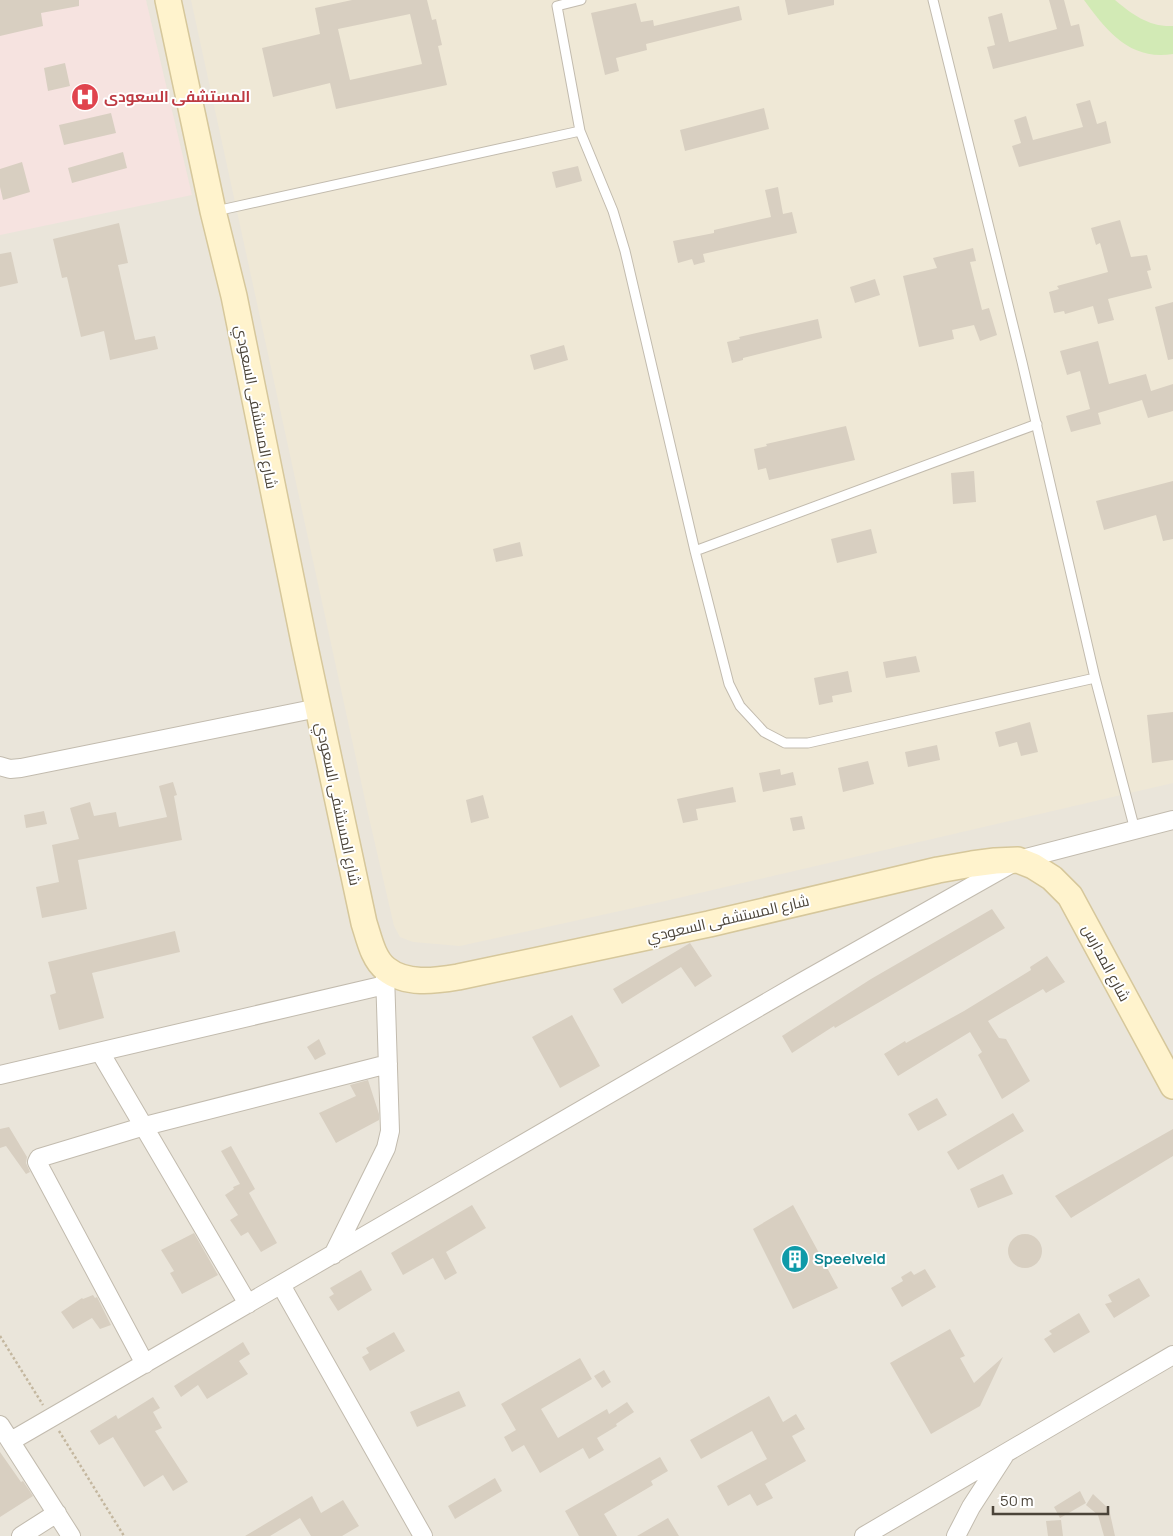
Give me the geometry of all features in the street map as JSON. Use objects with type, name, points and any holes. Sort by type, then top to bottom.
[{"type":"street","name":"شارع المستشفى السعودي","points":[[168,0],[213,211],[234,296],[364,923],[370,943],[385,977],[433,981],[458,977],[709,924],[938,870],[995,861],[1018,860]]},
{"type":"street","points":[[0,766],[10,769],[21,768],[318,708]]},
{"type":"street","points":[[11,1441],[802,982],[1018,860],[1173,820]]},
{"type":"street","name":"شارع المدارس","points":[[1018,860],[1052,878],[1070,896],[1173,1086]]},
{"type":"street","points":[[0,1076],[100,1052],[385,977],[390,1131],[386,1148],[333,1255]]},
{"type":"street","points":[[100,1052],[248,1304]]},
{"type":"street","points":[[145,1364],[37,1162],[39,1158],[145,1126],[388,1064]]},
{"type":"street","points":[[281,1285],[423,1536]]},
{"type":"street","points":[[864,1536],[1173,1355]]},
{"type":"street","points":[[0,1425],[71,1536]]},
{"type":"street","points":[[956,1536],[971,1507],[1005,1453]]},
{"type":"street","points":[[21,1536],[57,1513]]},
{"type":"lane","points":[[581,0],[556,3],[580,132],[612,211],[625,251],[695,552],[729,684],[740,706],[764,732],[785,742],[808,743],[1095,678]]},
{"type":"lane","points":[[934,0],[1037,424],[1095,678],[1135,830]]},
{"type":"lane","points":[[213,211],[580,132]]},
{"type":"lane","points":[[695,552],[1037,424]]},
{"type":"path","points":[[0,1336],[124,1536]]},
{"type":"shaded area","points":[[0,0],[1173,0],[1173,1536],[0,1536]]},
{"type":"shaded area","name":"المستشفى السعودى","points":[[0,0],[146,0],[192,195],[0,235]]},
{"type":"shaded area","points":[[191,0],[1173,0],[1173,783],[661,902],[460,946],[413,942],[400,937],[394,926],[367,809]]},
{"type":"green space","points":[[1084,0],[1115,0],[1128,11],[1142,19],[1164,26],[1173,26],[1173,54],[1158,55],[1144,53],[1132,48],[1111,33]]},
{"type":"building","points":[[0,0],[79,0],[79,6],[41,13],[43,26],[0,36]]},
{"type":"building","points":[[352,0],[427,0],[432,20],[436,19],[442,45],[438,46],[447,85],[336,109],[330,83],[273,97],[262,48],[320,34],[315,8]],"holes":[[[410,14],[422,64],[350,80],[338,29]]]},
{"type":"building","points":[[785,0],[834,0],[834,5],[788,15]]},
{"type":"building","points":[[1049,0],[1064,0],[1071,26],[1079,24],[1084,46],[993,69],[987,47],[995,45],[988,17],[1002,13],[1009,42],[1057,29]]},
{"type":"building","points":[[636,3],[641,22],[653,20],[654,26],[739,6],[742,20],[646,44],[647,50],[616,58],[619,71],[605,75],[591,13]]},
{"type":"building","points":[[65,63],[70,86],[48,91],[44,68]]},
{"type":"building","points":[[1090,100],[1097,124],[1106,121],[1111,143],[1019,167],[1012,146],[1021,143],[1014,120],[1026,116],[1033,140],[1083,127],[1076,104]]},
{"type":"building","points":[[764,108],[769,129],[685,151],[680,130]]},
{"type":"building","points":[[111,113],[116,133],[64,145],[59,125]]},
{"type":"building","points":[[123,152],[127,168],[72,183],[68,168]]},
{"type":"building","points":[[22,162],[30,192],[3,200],[0,187],[0,169]]},
{"type":"building","points":[[578,166],[582,181],[556,188],[552,172]]},
{"type":"building","points":[[778,187],[783,214],[792,212],[797,233],[703,254],[705,262],[694,265],[692,259],[678,263],[673,241],[714,233],[714,230],[771,217],[765,190]]},
{"type":"building","points":[[1120,220],[1131,257],[1147,255],[1151,270],[1147,271],[1152,288],[1108,299],[1114,320],[1098,324],[1093,306],[1065,314],[1064,311],[1054,313],[1049,292],[1059,289],[1057,286],[1108,272],[1100,243],[1096,245],[1091,228]]},
{"type":"building","points":[[119,223],[128,263],[118,265],[135,340],[155,336],[158,349],[110,360],[104,331],[81,337],[67,277],[62,278],[53,239]]},
{"type":"building","points":[[973,248],[976,261],[970,262],[982,310],[989,308],[997,335],[980,341],[974,325],[952,330],[954,339],[919,347],[903,276],[937,268],[933,258]]},
{"type":"building","points":[[11,252],[18,283],[0,287],[0,254]]},
{"type":"building","points":[[875,279],[880,295],[855,303],[850,287]]},
{"type":"building","points":[[1173,302],[1173,359],[1168,360],[1155,307]]},
{"type":"building","points":[[818,319],[822,338],[743,358],[743,360],[732,363],[727,342],[740,339],[739,337]]},
{"type":"building","points":[[1098,341],[1109,384],[1146,374],[1151,391],[1173,384],[1173,411],[1148,418],[1142,400],[1098,413],[1101,424],[1071,432],[1066,416],[1090,409],[1080,371],[1067,375],[1060,351]]},
{"type":"building","points":[[564,345],[568,360],[534,370],[530,355]]},
{"type":"building","points":[[846,426],[855,460],[769,480],[766,468],[758,470],[754,449],[767,446],[766,444]]},
{"type":"building","points":[[974,471],[976,502],[953,504],[951,473]]},
{"type":"building","points":[[1173,481],[1173,539],[1163,541],[1156,515],[1104,530],[1096,501]]},
{"type":"building","points":[[871,529],[877,553],[837,563],[831,539]]},
{"type":"building","points":[[520,542],[523,556],[496,562],[493,549]]},
{"type":"building","points":[[916,656],[920,672],[886,678],[883,662]]},
{"type":"building","points":[[848,671],[852,692],[832,696],[833,702],[819,705],[814,678]]},
{"type":"building","points":[[1173,712],[1173,760],[1152,763],[1147,715]]},
{"type":"building","points":[[1030,722],[1038,752],[1021,756],[1017,742],[999,747],[995,732]]},
{"type":"building","points":[[937,745],[940,760],[908,767],[905,752]]},
{"type":"building","points":[[868,761],[874,784],[843,792],[838,768]]},
{"type":"building","points":[[780,769],[781,775],[793,772],[796,785],[763,792],[759,773]]},
{"type":"building","points":[[173,782],[177,795],[174,796],[182,840],[78,860],[87,909],[42,918],[36,887],[59,882],[52,845],[79,839],[70,808],[90,802],[94,816],[116,812],[119,827],[167,817],[159,786]]},
{"type":"building","points":[[733,787],[736,802],[696,809],[698,820],[683,823],[677,799]]},
{"type":"building","points":[[483,795],[489,818],[471,823],[466,800]]},
{"type":"building","points":[[44,811],[47,824],[26,828],[24,815]]},
{"type":"building","points":[[802,816],[805,829],[793,831],[790,818]]},
{"type":"building","points":[[992,909],[1005,928],[835,1028],[834,1026],[792,1053],[782,1036],[871,979]]},
{"type":"building","points":[[175,931],[180,952],[92,973],[104,1018],[59,1030],[50,995],[56,993],[48,962]]},
{"type":"building","points":[[690,943],[712,976],[695,987],[681,967],[622,1004],[613,989]]},
{"type":"building","points":[[1047,956],[1065,982],[1046,993],[1043,989],[988,1021],[999,1038],[1006,1039],[1030,1081],[1002,1099],[978,1055],[982,1052],[970,1032],[898,1076],[884,1054],[905,1041],[906,1043],[964,1011],[1031,970],[1030,967]]},
{"type":"building","points":[[572,1015],[600,1066],[560,1088],[532,1037]]},
{"type":"building","points":[[319,1039],[326,1054],[315,1060],[307,1047]]},
{"type":"building","points":[[368,1080],[379,1114],[379,1120],[336,1143],[319,1113],[356,1096],[350,1085]]},
{"type":"building","points":[[937,1098],[947,1115],[918,1131],[908,1114]]},
{"type":"building","points":[[1013,1113],[1024,1131],[958,1170],[947,1152]]},
{"type":"building","points":[[9,1127],[27,1157],[26,1163],[30,1172],[26,1174],[6,1146],[0,1148],[0,1129]]},
{"type":"building","points":[[1173,1129],[1173,1156],[1071,1218],[1055,1196]]},
{"type":"building","points":[[231,1146],[255,1189],[249,1193],[277,1243],[261,1252],[248,1232],[241,1236],[230,1220],[238,1215],[225,1195],[234,1189],[233,1187],[240,1184],[221,1151]]},
{"type":"building","points":[[1003,1174],[1013,1194],[978,1208],[970,1189]]},
{"type":"building","points":[[472,1205],[486,1228],[446,1252],[457,1273],[445,1280],[433,1258],[403,1275],[391,1253]]},
{"type":"building","name":"Speelveld","points":[[793,1205],[838,1288],[793,1309],[753,1229]]},
{"type":"building","points":[[194,1233],[218,1275],[182,1294],[170,1273],[174,1271],[161,1250]]},
{"type":"building","points":[[1025,1234],[1032,1235],[1037,1239],[1041,1244],[1041,1258],[1037,1263],[1032,1267],[1025,1268],[1018,1267],[1013,1263],[1009,1258],[1008,1251],[1009,1244],[1013,1239],[1018,1235]]},
{"type":"building","points":[[925,1269],[936,1287],[902,1307],[891,1288],[903,1281],[901,1277],[911,1271],[914,1275]]},
{"type":"building","points":[[361,1270],[372,1290],[338,1311],[329,1297],[334,1294],[330,1288]]},
{"type":"building","points":[[1139,1278],[1150,1296],[1114,1318],[1105,1304],[1112,1302],[1108,1295]]},
{"type":"building","points":[[93,1295],[95,1298],[97,1297],[111,1325],[100,1329],[92,1318],[73,1329],[61,1312],[82,1298]]},
{"type":"building","points":[[1079,1313],[1090,1332],[1054,1353],[1044,1339],[1052,1334],[1049,1331]]},
{"type":"building","points":[[950,1329],[965,1356],[960,1358],[974,1383],[1003,1357],[980,1406],[931,1434],[890,1363]]},
{"type":"building","points":[[394,1332],[405,1351],[370,1371],[362,1357],[369,1353],[366,1348]]},
{"type":"building","points":[[243,1342],[250,1354],[239,1361],[248,1374],[207,1399],[198,1385],[181,1397],[174,1386]]},
{"type":"building","points":[[580,1358],[592,1379],[541,1409],[558,1438],[607,1409],[609,1414],[627,1402],[634,1412],[616,1424],[617,1426],[597,1438],[604,1450],[589,1459],[583,1448],[540,1473],[524,1445],[512,1452],[504,1437],[516,1430],[501,1404]]},
{"type":"building","points":[[604,1370],[611,1382],[602,1388],[594,1376]]},
{"type":"building","points":[[459,1391],[466,1406],[417,1427],[410,1412]]},
{"type":"building","points":[[769,1396],[783,1422],[796,1414],[805,1429],[792,1436],[806,1461],[765,1484],[773,1498],[757,1506],[750,1494],[728,1506],[717,1486],[767,1459],[752,1431],[701,1459],[690,1440]]},
{"type":"building","points":[[153,1397],[160,1408],[153,1412],[162,1428],[155,1431],[188,1482],[173,1491],[163,1475],[144,1487],[113,1437],[99,1445],[90,1431],[116,1415],[118,1419]]},
{"type":"building","points":[[0,1452],[33,1496],[0,1517]]},
{"type":"building","points":[[660,1457],[668,1471],[651,1481],[653,1485],[604,1514],[617,1536],[579,1536],[565,1511]]},
{"type":"building","points":[[495,1478],[502,1491],[455,1519],[448,1506]]},
{"type":"building","points":[[1080,1491],[1086,1503],[1060,1518],[1054,1507]]},
{"type":"building","points":[[1093,1494],[1109,1509],[1115,1536],[1104,1536],[1098,1515],[1086,1505]]},
{"type":"building","points":[[312,1496],[321,1513],[343,1500],[359,1526],[342,1536],[311,1536],[300,1518],[270,1536],[245,1536]]},
{"type":"building","points":[[668,1518],[679,1536],[637,1536]]},
{"type":"building","points":[[1061,1520],[1063,1536],[1048,1536],[1046,1521]]},
{"type":"place","name":"المستشفى السعودى","points":[[85,97]]},
{"type":"place","name":"Speelveld","points":[[795,1259]]}]
